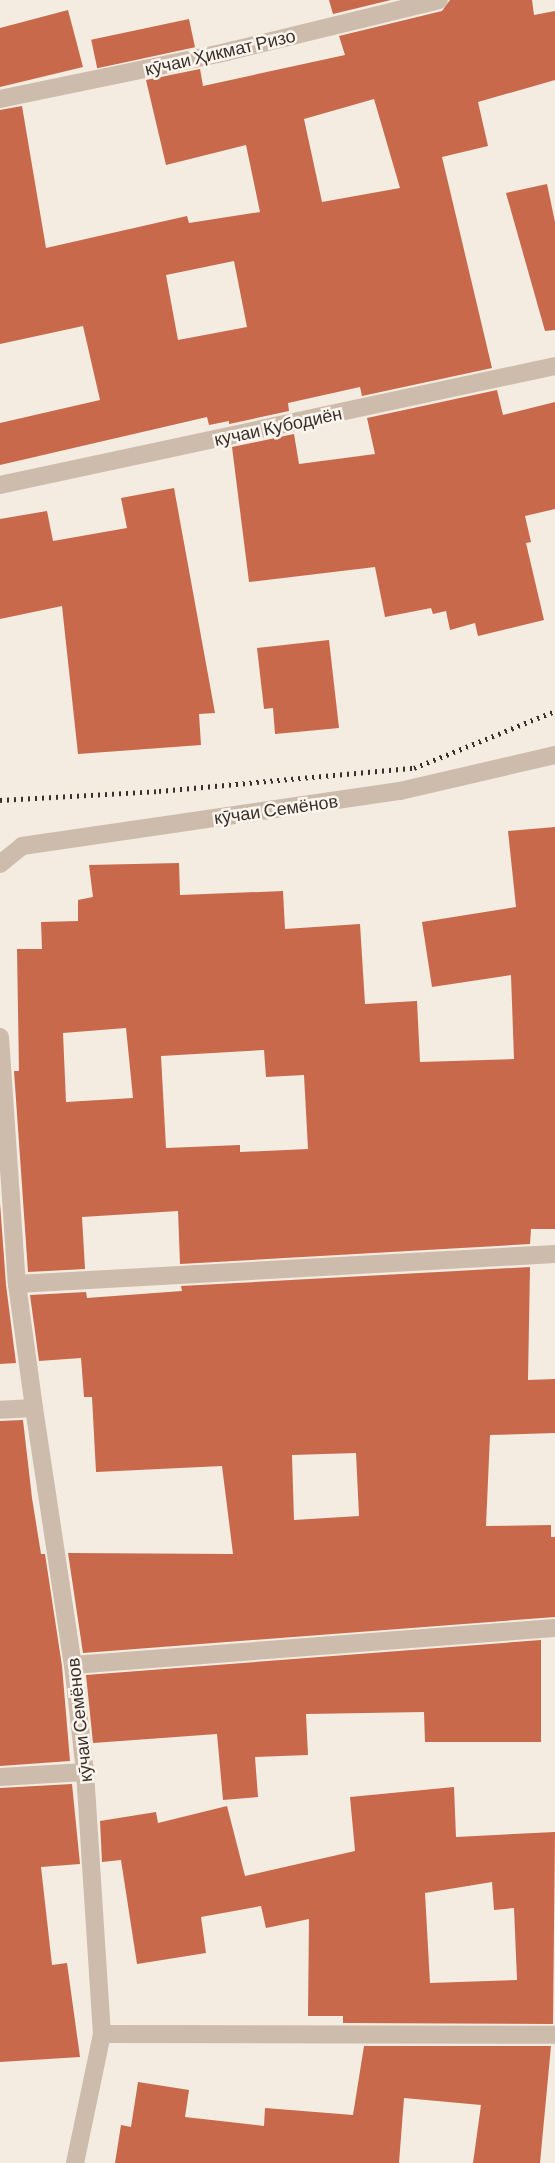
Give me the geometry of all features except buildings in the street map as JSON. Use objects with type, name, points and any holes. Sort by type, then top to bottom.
[{"type":"street","name":"кӯчаи Ҳикмат Ризо","points":[[0,99],[226,52],[439,0]]},
{"type":"street","name":"кучаи Кубодиён","points":[[0,485],[555,366]]},
{"type":"street","name":"кӯчаи Семёнов","points":[[0,864],[22,846],[400,791],[555,755]]},
{"type":"street","name":"кӯчаи Семёнов","points":[[0,1037],[17,1284],[73,1665],[85,1772],[102,2034],[75,2163]]},
{"type":"street","points":[[17,1284],[555,1254]]},
{"type":"street","points":[[0,1410],[34,1408]]},
{"type":"street","points":[[73,1665],[555,1628]]},
{"type":"street","points":[[0,1777],[85,1772]]},
{"type":"street","points":[[102,2034],[555,2035]]},
{"type":"railway","points":[[0,800],[159,791],[414,768],[555,711]]}]
